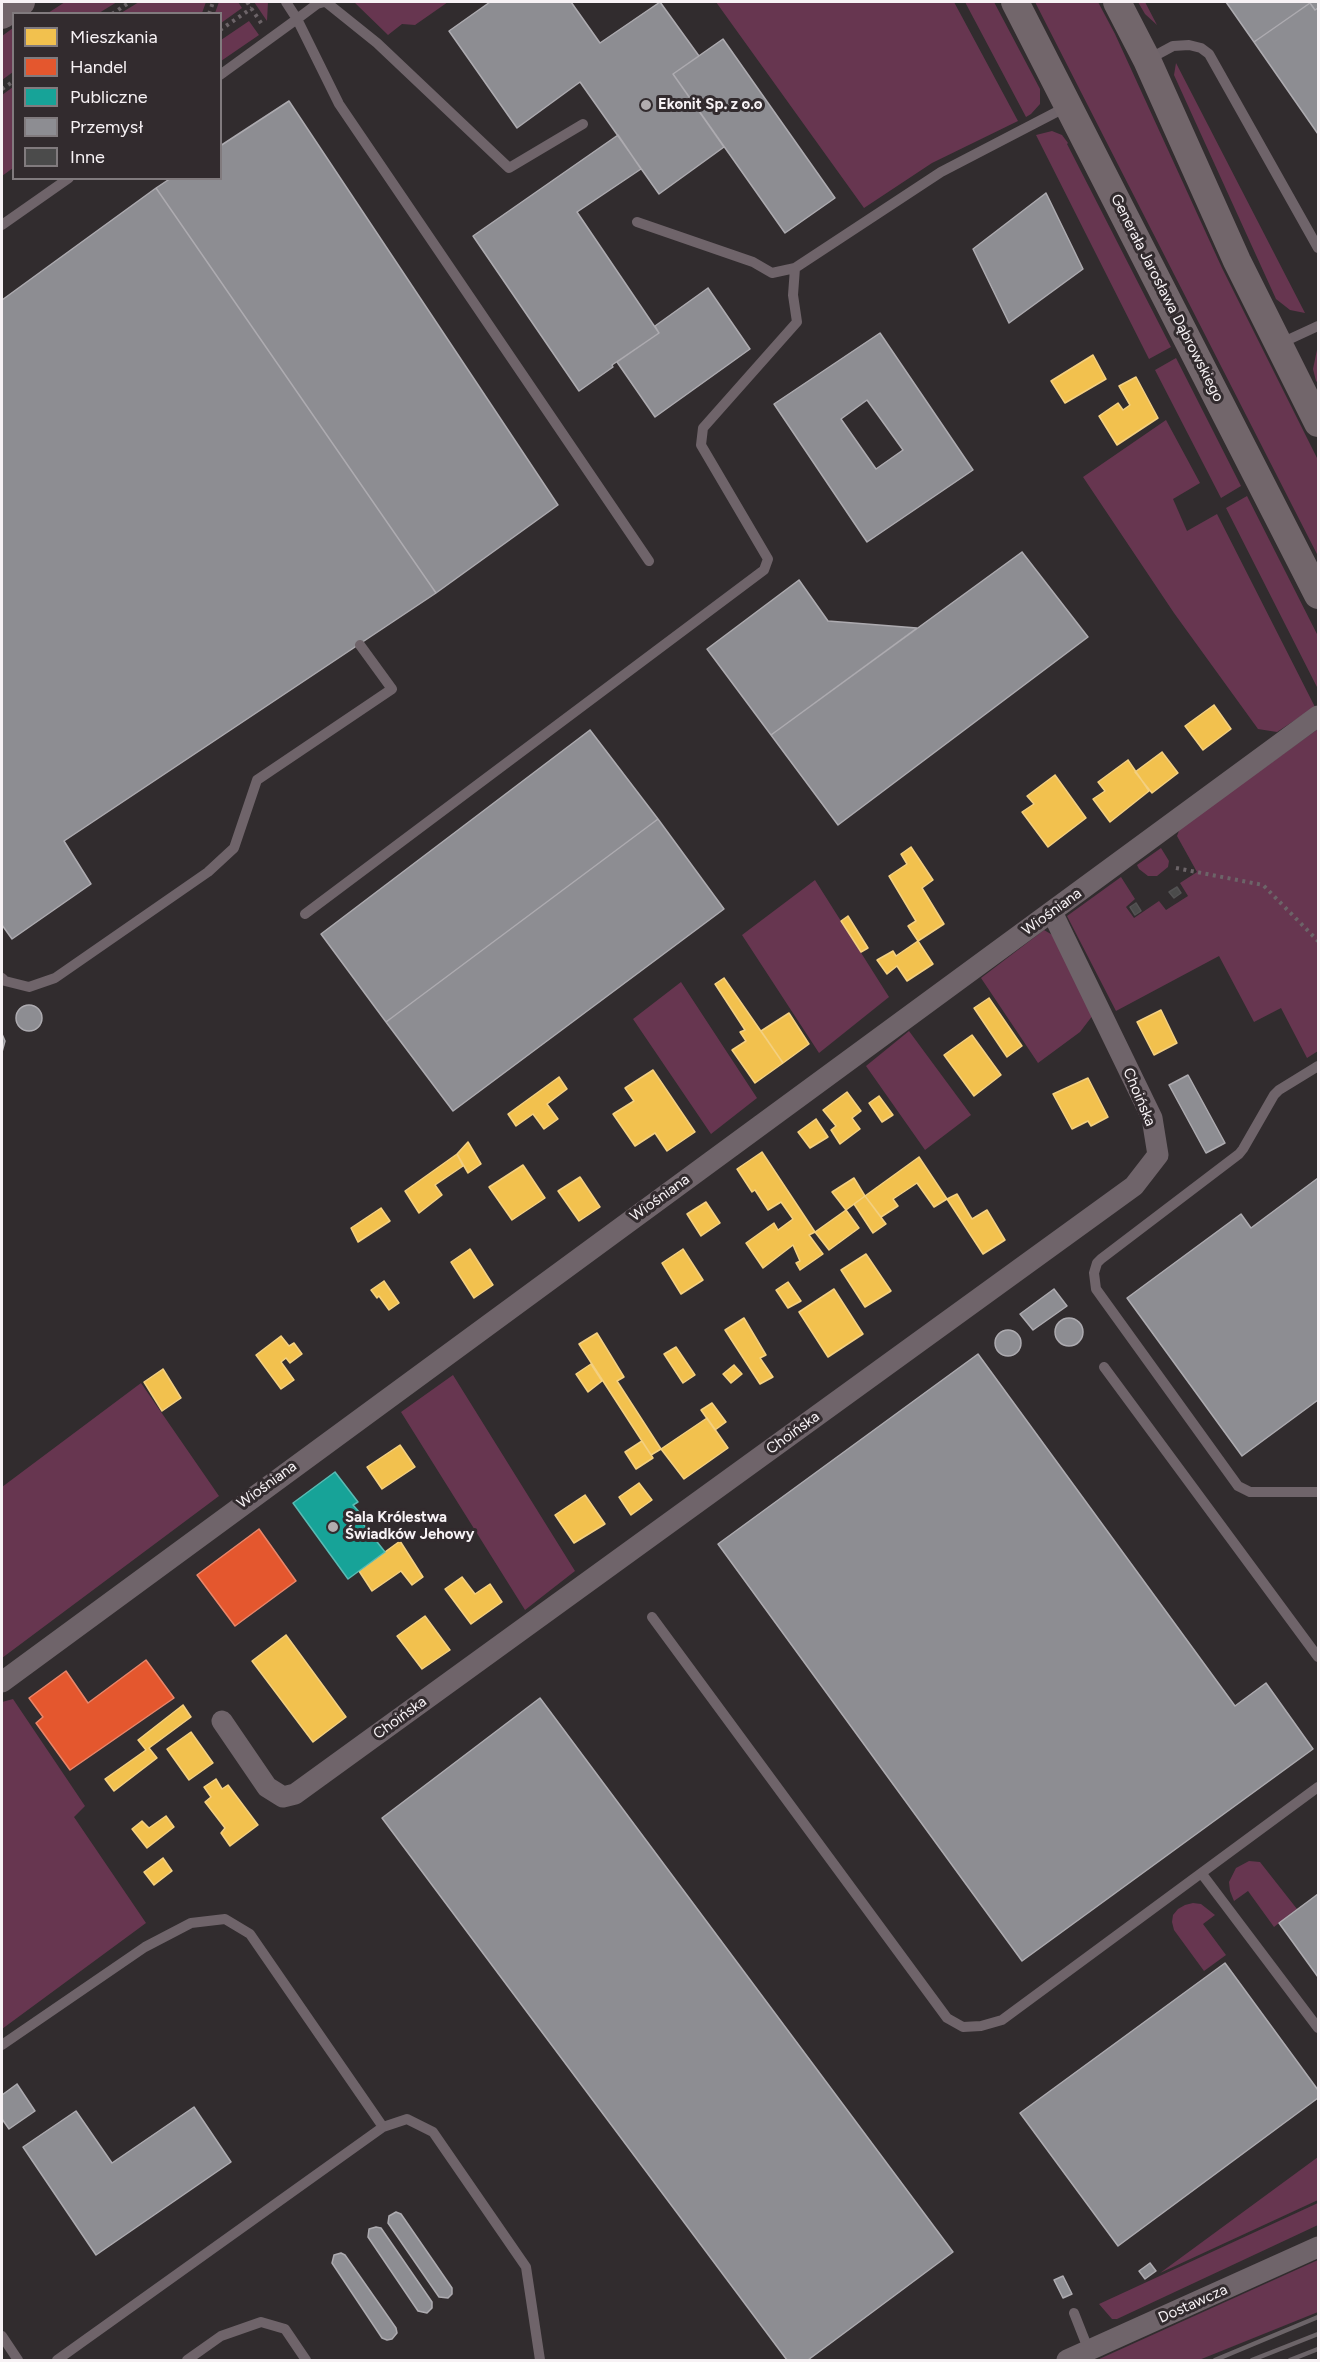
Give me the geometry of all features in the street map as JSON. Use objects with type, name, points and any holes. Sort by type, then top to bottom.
[{"type":"main road","points":[[2,15],[21,2]]},
{"type":"main road","name":"Generała Jarosława Dąbrowskiego","points":[[1015,2],[1318,595]]},
{"type":"main road","points":[[1117,2],[1147,60],[1237,261],[1316,411]]},
{"type":"street","name":"Wiośniana","points":[[2,1682],[285,1472],[1318,716]]},
{"type":"street","name":"Choińska","points":[[222,1721],[267,1787],[283,1797],[295,1794],[1134,1186],[1158,1155],[1152,1118],[1053,912]]},
{"type":"street","name":"Dostawcza","points":[[1067,2361],[1318,2247]]},
{"type":"lane","points":[[286,2],[297,19],[339,104],[649,561]]},
{"type":"lane","points":[[222,74],[317,4],[325,2],[377,43],[509,168],[583,124]]},
{"type":"lane","points":[[1147,60],[1173,46],[1189,45],[1202,48],[1209,54],[1318,248]]},
{"type":"lane","points":[[637,222],[753,262],[772,273],[795,268],[941,172],[1068,106]]},
{"type":"lane","points":[[2,225],[66,180]]},
{"type":"lane","points":[[305,914],[764,570],[768,559],[701,445],[703,428],[797,322],[793,295],[795,268]]},
{"type":"lane","points":[[1279,344],[1318,326]]},
{"type":"lane","points":[[2,978],[5,981],[29,987],[55,978],[208,872],[234,848],[257,780],[392,689],[360,645]]},
{"type":"lane","points":[[1318,1066],[1274,1095],[1239,1154],[1101,1258],[1094,1273],[1096,1289],[1238,1486],[1250,1492],[1318,1492]]},
{"type":"lane","points":[[1104,1367],[1318,1657]]},
{"type":"lane","points":[[652,1617],[947,2018],[963,2027],[981,2026],[1002,2020],[1318,1786]]},
{"type":"lane","points":[[1202,1874],[1318,2028]]},
{"type":"lane","points":[[2,2045],[145,1947],[191,1923],[225,1919],[250,1934],[383,2127]]},
{"type":"lane","points":[[57,2361],[383,2127],[407,2119],[433,2132],[526,2266],[540,2361]]},
{"type":"lane","points":[[1074,2313],[1089,2351]]},
{"type":"lane","points":[[187,2361],[221,2336],[261,2322],[285,2329],[306,2361]]},
{"type":"lane","points":[[2,2336],[18,2361]]},
{"type":"path","points":[[115,12],[130,2]]},
{"type":"path","points":[[247,2],[272,39]]},
{"type":"path","points":[[222,29],[252,9]]},
{"type":"path","points":[[1176,868],[1263,885],[1318,941]]},
{"type":"shaded area","points":[[65,2],[117,2],[101,12],[50,12]]},
{"type":"shaded area","points":[[139,2],[206,2],[202,12],[123,12]]},
{"type":"shaded area","points":[[219,2],[238,2],[242,8],[222,22],[222,12],[215,12]]},
{"type":"shaded area","points":[[254,2],[268,2],[267,21]]},
{"type":"shaded area","points":[[354,2],[448,2],[415,25],[402,24],[388,35]]},
{"type":"shaded area","points":[[716,2],[954,2],[1018,121],[932,163],[864,208]]},
{"type":"shaded area","points":[[965,2],[994,2],[1040,89],[1040,104],[1026,117]]},
{"type":"shaded area","points":[[1035,2],[1098,2],[1115,34],[1222,268],[1318,460],[1318,556]]},
{"type":"shaded area","points":[[1138,2],[1145,2],[1157,25],[1145,14]]},
{"type":"shaded area","points":[[249,21],[259,35],[222,60],[222,39]]},
{"type":"shaded area","points":[[12,29],[12,73],[2,80],[2,36]]},
{"type":"shaded area","points":[[1176,63],[1305,313],[1290,310],[1276,299],[1174,75]]},
{"type":"shaded area","points":[[12,88],[12,169],[2,176],[2,95]]},
{"type":"shaded area","points":[[1052,131],[1062,135],[1068,143],[1171,347],[1149,359],[1036,135]]},
{"type":"shaded area","points":[[1318,345],[1318,383],[1313,369]]},
{"type":"shaded area","points":[[1176,358],[1241,486],[1221,498],[1155,370]]},
{"type":"shaded area","points":[[1166,420],[1200,483],[1173,499],[1187,531],[1217,514],[1315,707],[1277,732],[1258,729],[1174,613],[1083,477]]},
{"type":"shaded area","points":[[1247,496],[1318,636],[1318,689],[1226,508]]},
{"type":"shaded area","points":[[1318,729],[1318,1051],[1307,1058],[1281,1008],[1254,1022],[1219,956],[1116,1011],[1067,916],[1121,877],[1135,899],[1126,907],[1134,918],[1159,901],[1166,910],[1188,896],[1180,883],[1197,872],[1177,836],[1180,828]]},
{"type":"shaded area","points":[[1161,848],[1169,861],[1168,867],[1157,876],[1148,876],[1137,865]]},
{"type":"shaded area","points":[[815,880],[889,997],[819,1053],[742,935]]},
{"type":"shaded area","points":[[1044,930],[1056,937],[1093,1015],[1080,1032],[1038,1063],[981,978]]},
{"type":"shaded area","points":[[681,982],[757,1098],[711,1134],[633,1019]]},
{"type":"shaded area","points":[[909,1031],[971,1115],[925,1150],[866,1066]]},
{"type":"shaded area","points":[[453,1375],[575,1571],[525,1610],[401,1412]]},
{"type":"shaded area","points":[[141,1383],[219,1496],[2,1658],[2,1487]]},
{"type":"shaded area","points":[[13,1699],[85,1806],[74,1817],[146,1923],[2,2029],[2,1702]]},
{"type":"shaded area","points":[[1249,1861],[1260,1862],[1297,1909],[1274,1927],[1248,1891],[1234,1901],[1230,1891],[1229,1882],[1236,1868]]},
{"type":"shaded area","points":[[1193,1903],[1201,1904],[1215,1915],[1203,1924],[1226,1955],[1204,1971],[1174,1930],[1172,1922],[1173,1915],[1178,1909]]},
{"type":"shaded area","points":[[1318,2157],[1318,2200],[1160,2273]]},
{"type":"shaded area","points":[[1318,2203],[1318,2225],[1117,2319],[1112,2319],[1099,2304]]},
{"type":"shaded area","points":[[1318,2260],[1318,2312],[1199,2360],[1097,2360]]},
{"type":"building: Mieszkania","points":[[1093,355],[1106,379],[1065,403],[1051,381]]},
{"type":"building: Mieszkania","points":[[1136,377],[1158,418],[1117,445],[1099,416],[1118,403],[1123,410],[1130,405],[1119,386]]},
{"type":"building: Mieszkania","points":[[1214,705],[1231,729],[1203,750],[1185,726]]},
{"type":"building: Mieszkania","points":[[1162,752],[1178,773],[1152,793],[1135,772]]},
{"type":"building: Mieszkania","points":[[1128,760],[1149,791],[1110,822],[1093,799],[1105,791],[1098,782]]},
{"type":"building: Mieszkania","points":[[1055,775],[1086,818],[1048,847],[1022,812],[1034,804],[1027,796]]},
{"type":"building: Mieszkania","points":[[911,847],[933,880],[922,888],[944,924],[918,941],[908,926],[916,921],[889,876],[907,864],[901,854]]},
{"type":"building: Mieszkania","points":[[848,916],[868,948],[861,952],[841,921]]},
{"type":"building: Mieszkania","points":[[918,941],[933,964],[907,981],[897,966],[887,974],[877,960],[893,951],[896,956]]},
{"type":"building: Mieszkania","points":[[724,978],[783,1063],[755,1083],[732,1050],[746,1041],[740,1032],[745,1030],[715,984]]},
{"type":"building: Mieszkania","points":[[989,998],[1022,1046],[1007,1057],[974,1008]]},
{"type":"building: Mieszkania","points":[[1161,1010],[1177,1043],[1154,1055],[1137,1022]]},
{"type":"building: Mieszkania","points":[[789,1013],[809,1044],[783,1063],[761,1031]]},
{"type":"building: Mieszkania","points":[[972,1035],[1001,1075],[974,1096],[944,1055]]},
{"type":"building: Mieszkania","points":[[653,1070],[695,1132],[667,1151],[655,1133],[635,1146],[613,1114],[634,1101],[625,1088]]},
{"type":"building: Mieszkania","points":[[559,1077],[567,1089],[547,1104],[558,1119],[544,1129],[533,1114],[516,1126],[508,1114]]},
{"type":"building: Mieszkania","points":[[1088,1078],[1108,1117],[1091,1126],[1088,1121],[1072,1129],[1053,1094]]},
{"type":"building: Mieszkania","points":[[847,1092],[861,1111],[852,1118],[860,1129],[840,1144],[831,1130],[836,1126],[823,1110]]},
{"type":"building: Mieszkania","points":[[879,1096],[893,1115],[882,1122],[869,1103]]},
{"type":"building: Mieszkania","points":[[816,1119],[828,1137],[810,1148],[798,1132]]},
{"type":"building: Mieszkania","points":[[468,1142],[481,1164],[468,1173],[457,1154]]},
{"type":"building: Mieszkania","points":[[762,1152],[815,1232],[809,1235],[823,1254],[800,1270],[796,1263],[800,1261],[793,1245],[763,1268],[746,1243],[774,1223],[778,1230],[793,1219],[781,1202],[768,1210],[755,1190],[752,1192],[737,1169]]},
{"type":"building: Mieszkania","points":[[457,1154],[463,1166],[435,1185],[442,1195],[419,1213],[405,1191]]},
{"type":"building: Mieszkania","points":[[919,1157],[947,1199],[934,1207],[917,1183],[893,1199],[898,1206],[881,1217],[865,1196]]},
{"type":"building: Mieszkania","points":[[523,1165],[545,1198],[512,1220],[489,1187]]},
{"type":"building: Mieszkania","points":[[580,1177],[600,1207],[579,1221],[558,1191]]},
{"type":"building: Mieszkania","points":[[854,1178],[865,1196],[846,1210],[832,1192]]},
{"type":"building: Mieszkania","points":[[957,1194],[972,1219],[987,1210],[1005,1240],[983,1254],[947,1199]]},
{"type":"building: Mieszkania","points":[[865,1196],[886,1224],[873,1233],[854,1204]]},
{"type":"building: Mieszkania","points":[[706,1202],[720,1223],[701,1236],[687,1214]]},
{"type":"building: Mieszkania","points":[[381,1208],[390,1221],[358,1242],[351,1228]]},
{"type":"building: Mieszkania","points":[[846,1210],[859,1228],[829,1250],[815,1232]]},
{"type":"building: Mieszkania","points":[[470,1249],[493,1285],[474,1298],[451,1262]]},
{"type":"building: Mieszkania","points":[[683,1249],[703,1280],[681,1294],[662,1263]]},
{"type":"building: Mieszkania","points":[[866,1254],[891,1291],[865,1307],[841,1270]]},
{"type":"building: Mieszkania","points":[[384,1281],[399,1303],[389,1310],[379,1296],[377,1298],[371,1290]]},
{"type":"building: Mieszkania","points":[[788,1282],[801,1301],[788,1308],[776,1290]]},
{"type":"building: Mieszkania","points":[[834,1289],[863,1334],[828,1357],[799,1312]]},
{"type":"building: Mieszkania","points":[[744,1318],[766,1355],[760,1358],[773,1377],[760,1384],[725,1330]]},
{"type":"building: Mieszkania","points":[[597,1333],[624,1377],[617,1381],[661,1449],[651,1455],[579,1344]]},
{"type":"building: Mieszkania","points":[[281,1336],[289,1346],[294,1343],[302,1354],[290,1363],[286,1358],[281,1362],[294,1380],[281,1389],[256,1355]]},
{"type":"building: Mieszkania","points":[[676,1347],[695,1375],[683,1383],[664,1354]]},
{"type":"building: Mieszkania","points":[[591,1364],[602,1381],[588,1392],[576,1374]]},
{"type":"building: Mieszkania","points":[[734,1365],[742,1374],[731,1383],[723,1374]]},
{"type":"building: Mieszkania","points":[[163,1369],[181,1398],[162,1411],[144,1382]]},
{"type":"building: Mieszkania","points":[[712,1403],[726,1422],[715,1430],[701,1410]]},
{"type":"building: Mieszkania","points":[[707,1418],[728,1448],[684,1479],[661,1449]]},
{"type":"building: Mieszkania","points":[[642,1441],[653,1458],[636,1469],[625,1452]]},
{"type":"building: Mieszkania","points":[[400,1445],[415,1467],[382,1489],[367,1467]]},
{"type":"building: Mieszkania","points":[[639,1483],[652,1500],[631,1515],[619,1497]]},
{"type":"building: Mieszkania","points":[[585,1495],[605,1524],[574,1543],[555,1515]]},
{"type":"building: Mieszkania","points":[[400,1541],[423,1577],[412,1585],[401,1571],[372,1591],[359,1571]]},
{"type":"building: Mieszkania","points":[[462,1577],[475,1594],[490,1584],[502,1602],[471,1624],[445,1589]]},
{"type":"building: Mieszkania","points":[[425,1616],[450,1650],[422,1669],[397,1636]]},
{"type":"building: Mieszkania","points":[[286,1635],[346,1717],[313,1742],[252,1661]]},
{"type":"building: Mieszkania","points":[[183,1705],[191,1717],[149,1748],[157,1758],[114,1791],[105,1779],[146,1750],[138,1740]]},
{"type":"building: Mieszkania","points":[[191,1732],[213,1763],[189,1780],[167,1749]]},
{"type":"building: Mieszkania","points":[[216,1779],[222,1789],[228,1785],[258,1825],[230,1846],[221,1833],[225,1828],[205,1802],[211,1797],[204,1787]]},
{"type":"building: Mieszkania","points":[[166,1816],[174,1827],[147,1848],[132,1829],[142,1821],[149,1828]]},
{"type":"building: Mieszkania","points":[[163,1858],[172,1871],[154,1885],[144,1872]]},
{"type":"building: Handel","points":[[259,1529],[296,1581],[235,1626],[197,1575]]},
{"type":"building: Handel","points":[[146,1660],[174,1698],[70,1770],[36,1723],[43,1717],[29,1698],[66,1671],[88,1703]]},
{"type":"building: Publiczne","points":[[335,1472],[358,1502],[353,1505],[360,1513],[356,1515],[385,1552],[348,1579],[293,1503]]},
{"type":"building: Przemysł","name":"Ekonit Sp. z o.o","points":[[490,2],[571,2],[600,43],[660,2],[699,56],[673,74],[724,147],[659,194],[580,82],[517,128],[449,31]]},
{"type":"building: Przemysł","points":[[1226,2],[1318,2],[1318,8],[1315,10],[1310,3],[1254,42]]},
{"type":"building: Przemysł","points":[[1310,3],[1315,10],[1318,8],[1318,134],[1254,42]]},
{"type":"building: Przemysł","points":[[723,39],[835,198],[785,233],[673,74]]},
{"type":"building: Przemysł","points":[[289,101],[558,505],[436,593],[156,188],[168,180],[222,180],[222,145]]},
{"type":"building: Przemysł","points":[[618,135],[641,169],[577,212],[659,333],[579,391],[473,236]]},
{"type":"building: Przemysł","points":[[156,188],[436,593],[64,841],[91,884],[12,939],[2,925],[2,300]]},
{"type":"building: Przemysł","points":[[1046,193],[1083,269],[1009,323],[973,249]]},
{"type":"building: Przemysł","points":[[708,288],[750,349],[655,417],[617,362],[659,333],[655,326]]},
{"type":"building: Przemysł","points":[[880,333],[973,470],[867,542],[774,404]],"holes":[[[867,400],[903,450],[876,469],[841,419]]]},
{"type":"building: Przemysł","points":[[1022,552],[1088,637],[838,825],[771,735]]},
{"type":"building: Przemysł","points":[[799,580],[828,621],[917,628],[771,735],[707,649]]},
{"type":"building: Przemysł","points":[[590,730],[658,819],[386,1022],[321,934]]},
{"type":"building: Przemysł","points":[[658,819],[724,909],[453,1111],[386,1022]]},
{"type":"building: Przemysł","points":[[29,1005],[38,1009],[42,1018],[38,1027],[29,1031],[20,1027],[16,1018],[20,1009]]},
{"type":"building: Przemysł","points":[[2,1034],[5,1041],[2,1052]]},
{"type":"building: Przemysł","points":[[1188,1075],[1225,1143],[1206,1153],[1169,1085]]},
{"type":"building: Przemysł","points":[[1318,1178],[1318,1400],[1242,1456],[1127,1298],[1241,1214],[1251,1228]]},
{"type":"building: Przemysł","points":[[1054,1289],[1067,1306],[1033,1330],[1020,1314]]},
{"type":"building: Przemysł","points":[[1069,1318],[1079,1322],[1083,1332],[1079,1342],[1069,1346],[1059,1342],[1055,1332],[1059,1322]]},
{"type":"building: Przemysł","points":[[1008,1330],[1017,1334],[1021,1343],[1017,1352],[1008,1356],[999,1352],[995,1343],[999,1334]]},
{"type":"building: Przemysł","points":[[978,1354],[1235,1706],[1266,1683],[1313,1749],[1022,1961],[718,1544]]},
{"type":"building: Przemysł","points":[[540,1698],[953,2252],[808,2360],[787,2360],[382,1818]]},
{"type":"building: Przemysł","points":[[1318,1894],[1318,1977],[1279,1923]]},
{"type":"building: Przemysł","points":[[1225,1963],[1318,2090],[1318,2098],[1118,2246],[1020,2113]]},
{"type":"building: Przemysł","points":[[17,2084],[35,2111],[9,2129],[2,2119],[2,2095]]},
{"type":"building: Przemysł","points":[[194,2107],[231,2162],[96,2255],[23,2147],[76,2111],[112,2163]]},
{"type":"building: Przemysł","points":[[396,2212],[401,2214],[452,2288],[452,2294],[448,2298],[439,2297],[388,2223],[389,2216]]},
{"type":"building: Przemysł","points":[[381,2228],[432,2302],[432,2308],[427,2313],[418,2311],[368,2237],[369,2229]]},
{"type":"building: Przemysł","points":[[341,2253],[345,2255],[396,2328],[397,2333],[392,2339],[382,2338],[332,2263],[334,2255]]},
{"type":"building: Przemysł","points":[[1150,2263],[1156,2271],[1145,2279],[1139,2271]]},
{"type":"building: Przemysł","points":[[1063,2276],[1072,2294],[1063,2298],[1054,2280]]},
{"type":"building: Inne","points":[[1177,887],[1181,893],[1174,898],[1169,892]]},
{"type":"building: Inne","points":[[1136,903],[1141,911],[1135,915],[1130,907]]},
{"type":"railway","points":[[1215,2360],[1318,2317]]},
{"type":"railway","points":[[1252,2360],[1318,2334]]},
{"type":"railway","points":[[1290,2360],[1318,2349]]},
{"type":"place","name":"Ekonit Sp. z o.o","points":[[646,105]]},
{"type":"place","name":"Sala Królestwa Świadków Jehowy","points":[[333,1527]]}]
